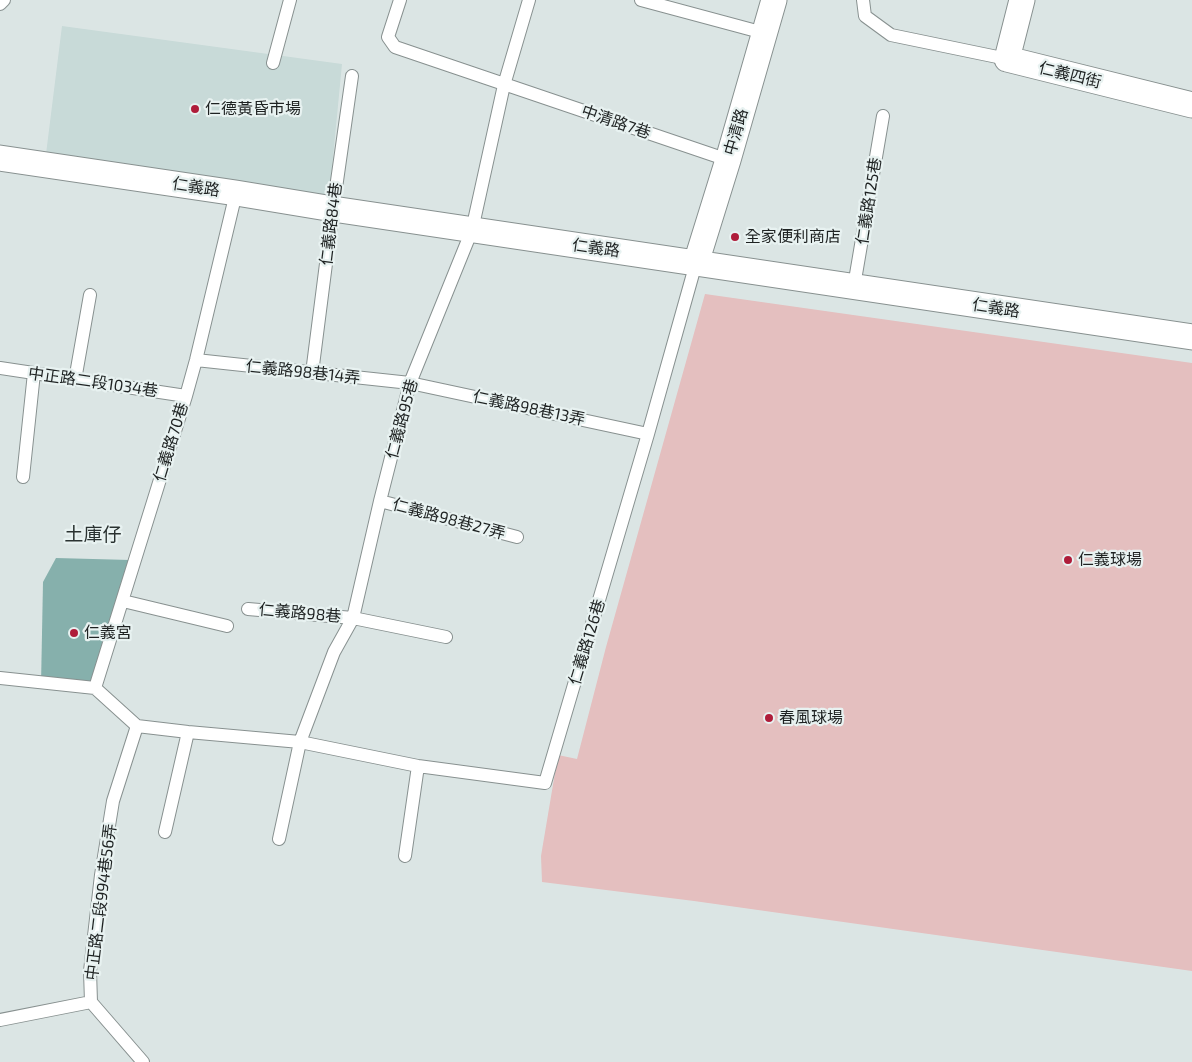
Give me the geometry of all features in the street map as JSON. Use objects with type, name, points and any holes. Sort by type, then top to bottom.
[{"type":"street","name":"中清路","points":[[696,263],[774,0]]},
{"type":"street","points":[[1007,59],[1022,0]]},
{"type":"street","name":"仁義四街","points":[[1007,59],[1192,105]]},
{"type":"street","name":"仁義路","points":[[0,158],[1192,337]]},
{"type":"lane","points":[[0,4],[4,0]]},
{"type":"lane","points":[[272,63],[290,0]]},
{"type":"lane","name":"中清路7巷","points":[[400,0],[388,36],[395,47],[728,160]]},
{"type":"lane","name":"仁義路95巷","points":[[279,839],[300,742],[334,652],[352,618],[410,383],[472,230],[504,85],[529,0]]},
{"type":"lane","points":[[642,0],[764,33]]},
{"type":"lane","points":[[863,0],[866,16],[891,35],[1007,59]]},
{"type":"lane","name":"仁義路84巷","points":[[312,372],[352,76]]},
{"type":"lane","name":"仁義路125巷","points":[[854,286],[883,116]]},
{"type":"lane","name":"仁義路70巷","points":[[95,688],[186,396],[236,193]]},
{"type":"lane","name":"仁義路126巷","points":[[137,726],[300,742],[418,766],[545,783],[648,434],[696,263]]},
{"type":"lane","points":[[75,380],[90,295]]},
{"type":"lane","name":"仁義路98巷14弄","points":[[196,360],[410,383]]},
{"type":"lane","name":"中正路二段1034巷","points":[[0,368],[186,396]]},
{"type":"lane","points":[[23,476],[34,373]]},
{"type":"lane","name":"仁義路98巷13弄","points":[[410,383],[648,434]]},
{"type":"lane","name":"仁義路98巷27弄","points":[[380,501],[518,538]]},
{"type":"lane","points":[[123,601],[227,626]]},
{"type":"lane","name":"仁義路98巷","points":[[248,609],[352,618],[446,637]]},
{"type":"lane","points":[[0,678],[95,688],[137,726]]},
{"type":"lane","name":"中正路二段994巷56弄","points":[[137,726],[113,801],[101,875],[90,970],[91,1002],[143,1062]]},
{"type":"lane","points":[[165,832],[188,732]]},
{"type":"lane","points":[[405,856],[418,766]]},
{"type":"lane","points":[[0,1020],[91,1002]]},
{"type":"shaded area","name":"仁德黃昏市場","points":[[62,26],[342,64],[329,199],[46,154]]},
{"type":"shaded area","points":[[705,294],[1192,363],[1192,971],[694,901],[542,882],[541,856],[558,755],[577,759],[606,647]]},
{"type":"building","name":"仁義宮","points":[[56,558],[130,560],[87,694],[41,685],[43,582]]},
{"type":"place","name":"仁德黃昏市場","points":[[195,109]]},
{"type":"place","name":"全家便利商店","points":[[735,237]]},
{"type":"place","name":"仁義球場","points":[[1068,560]]},
{"type":"place","name":"仁義宮","points":[[74,633]]},
{"type":"place","name":"春風球場","points":[[769,718]]},
{"type":"district","name":"土庫仔","points":[[93,535]]}]
